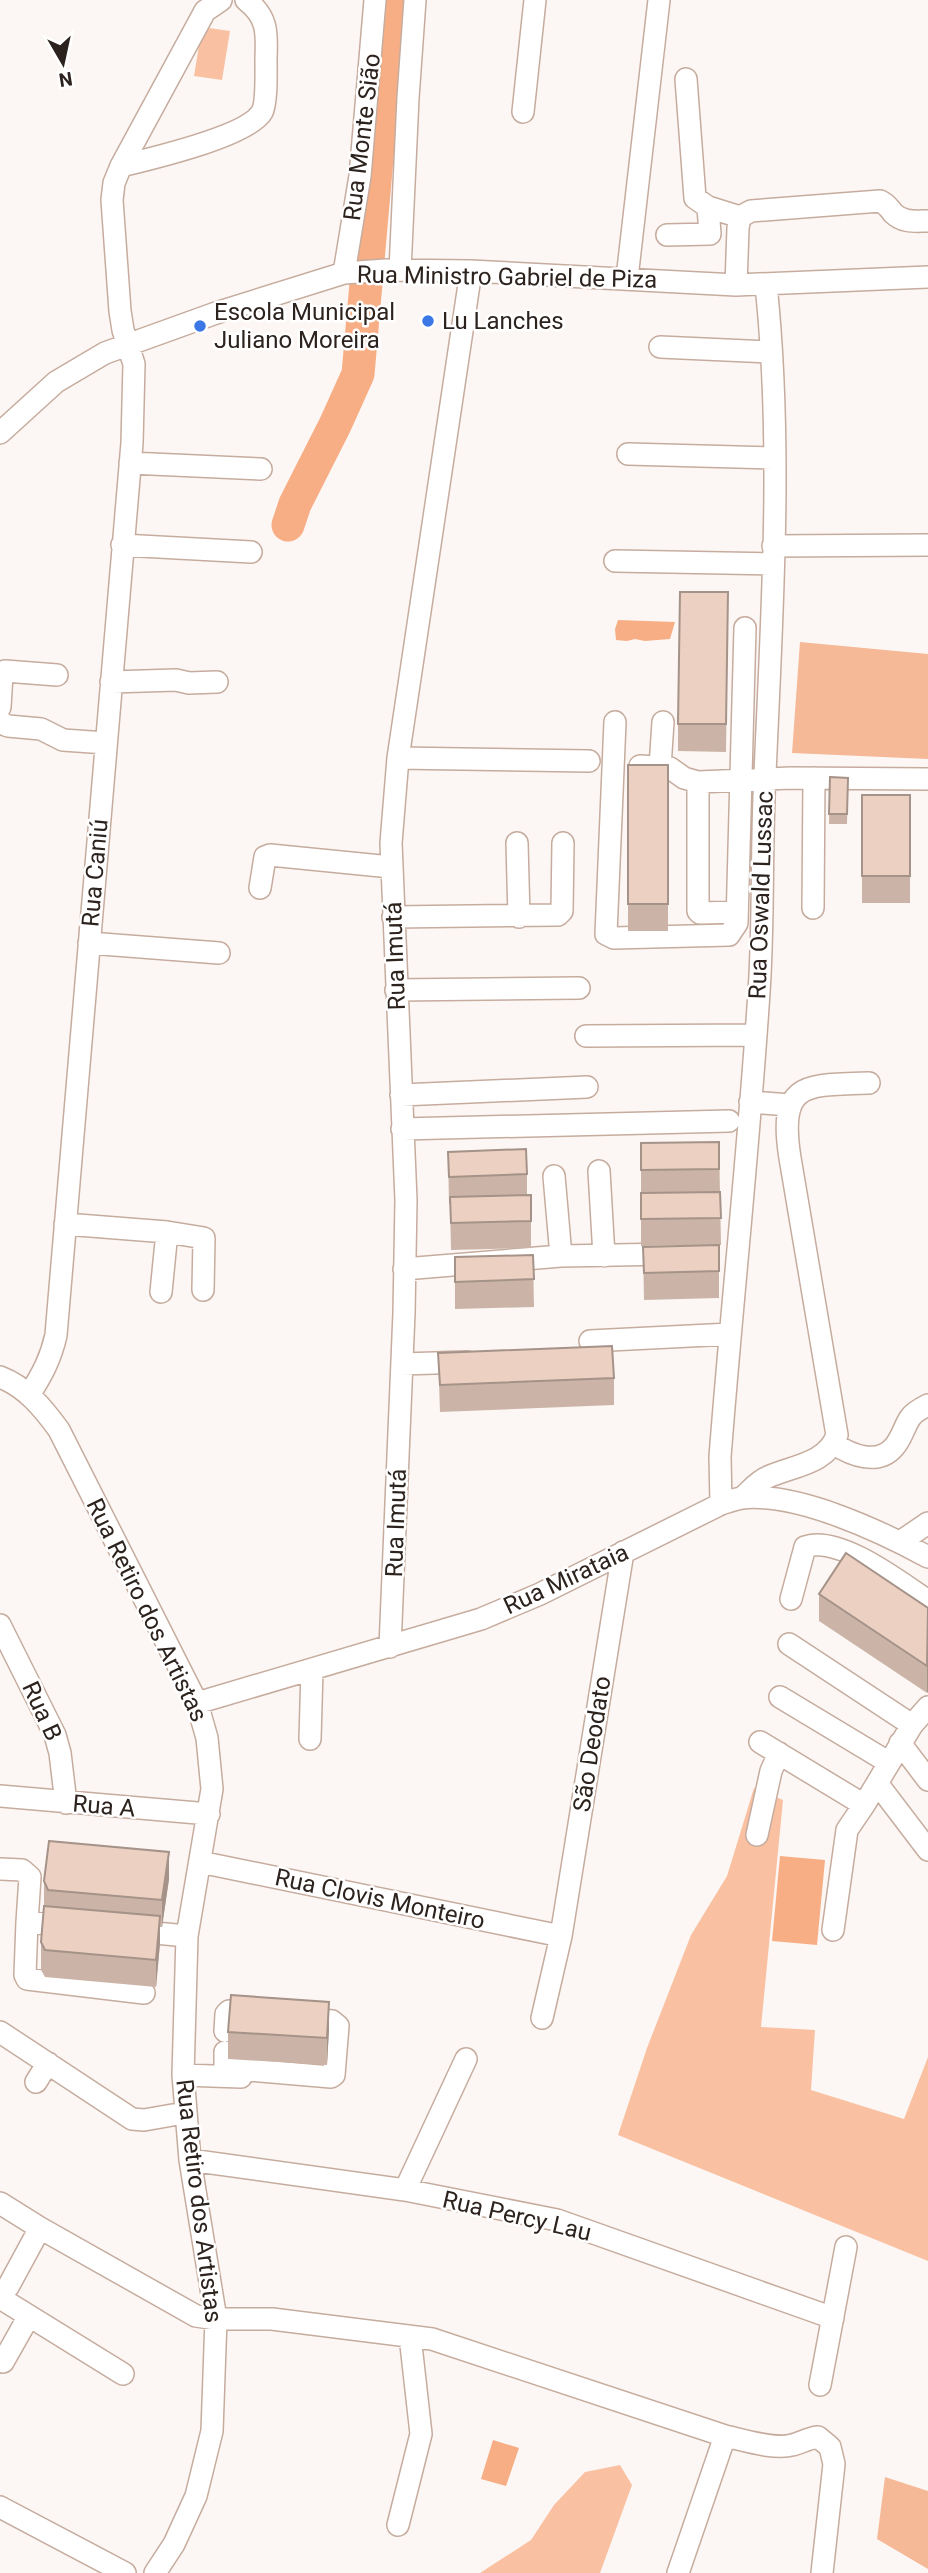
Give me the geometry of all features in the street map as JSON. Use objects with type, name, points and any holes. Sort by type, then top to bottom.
[{"type":"street","name":"Rua Caniú","points":[[29,1395],[51,1357],[56,1335],[130,463],[135,382],[128,345],[122,330],[112,200],[114,183],[205,11],[221,0]]},
{"type":"street","points":[[121,166],[166,155],[237,130],[253,123],[264,110],[267,36],[258,9],[246,0]]},
{"type":"street","name":"Rua Monte Sião","points":[[349,272],[375,0]]},
{"type":"street","name":"Rua Monte Sião","points":[[393,270],[415,0]]},
{"type":"street","points":[[523,112],[535,0]]},
{"type":"street","points":[[627,278],[659,0]]},
{"type":"street","points":[[686,79],[693,191],[695,198],[708,207],[740,217],[751,211],[880,201],[904,221],[928,221]]},
{"type":"street","points":[[667,235],[710,234],[708,207]]},
{"type":"street","points":[[736,285],[740,217]]},
{"type":"street","name":"Rua Ministro Gabriel de Piza","points":[[0,433],[56,382],[105,353],[216,313],[349,272],[471,271],[736,285],[928,277]]},
{"type":"street","name":"Rua Imutá","points":[[390,1647],[402,1364],[405,1200],[391,843],[398,758],[471,271]]},
{"type":"street","name":"Rua Oswald Lussac","points":[[721,1504],[720,1457],[759,989],[774,458],[766,285]]},
{"type":"street","points":[[660,347],[771,352]]},
{"type":"street","points":[[628,454],[774,458]]},
{"type":"street","points":[[130,463],[261,469]]},
{"type":"street","points":[[122,545],[251,552]]},
{"type":"street","points":[[615,561],[928,545]]},
{"type":"street","points":[[615,722],[606,934],[614,938],[729,935],[734,930],[737,912],[745,628]]},
{"type":"street","points":[[0,707],[2,674],[5,671],[57,675]]},
{"type":"street","points":[[111,682],[217,682]]},
{"type":"street","points":[[0,720],[8,726],[41,729],[63,740],[106,743]]},
{"type":"street","points":[[660,767],[663,722]]},
{"type":"street","points":[[398,758],[589,761]]},
{"type":"street","points":[[614,765],[670,768],[684,778],[698,782],[814,778],[928,779]]},
{"type":"street","points":[[813,908],[814,778]]},
{"type":"street","points":[[698,782],[698,911],[737,912]]},
{"type":"street","points":[[741,813],[764,815]]},
{"type":"street","points":[[517,842],[519,917]]},
{"type":"street","points":[[393,917],[558,915],[562,911],[563,843]]},
{"type":"street","points":[[260,888],[263,861],[270,855],[391,867]]},
{"type":"street","points":[[89,943],[219,953]]},
{"type":"street","points":[[396,990],[579,988]]},
{"type":"street","points":[[586,1036],[756,1035]]},
{"type":"street","points":[[742,1498],[765,1478],[807,1464],[834,1444],[836,1427],[786,1136],[786,1120],[790,1105],[801,1090],[816,1085],[869,1083]]},
{"type":"street","points":[[401,1095],[587,1087]]},
{"type":"street","points":[[750,1102],[790,1105]]},
{"type":"street","points":[[402,1129],[729,1121]]},
{"type":"street","points":[[598,1171],[604,1256]]},
{"type":"street","points":[[554,1176],[561,1256]]},
{"type":"street","points":[[65,1224],[167,1232],[204,1238],[203,1290]]},
{"type":"street","points":[[161,1292],[167,1232]]},
{"type":"street","points":[[404,1269],[561,1256],[687,1254]]},
{"type":"street","points":[[590,1341],[730,1334]]},
{"type":"street","points":[[402,1364],[490,1361]]},
{"type":"street","name":"Rua Retiro dos Artistas","points":[[0,1377],[29,1395],[46,1411],[59,1430],[197,1703],[208,1738],[211,1765],[209,1814],[187,1936],[183,2075],[184,2113],[190,2160],[216,2319],[212,2431],[196,2496],[174,2544],[155,2573]]},
{"type":"street","points":[[834,1444],[848,1453],[867,1457],[879,1456],[892,1450],[903,1435],[911,1416],[928,1405]]},
{"type":"street","name":"Rua Mirataia","points":[[197,1703],[481,1619],[540,1594],[721,1504],[742,1498],[774,1500],[816,1508],[900,1542],[928,1557]]},
{"type":"street","points":[[900,1542],[928,1523]]},
{"type":"street","points":[[791,1599],[805,1547],[813,1544],[839,1549],[874,1566],[928,1601]]},
{"type":"street","name":"São Deodato","points":[[542,2018],[561,1936],[623,1552]]},
{"type":"street","name":"Rua B","points":[[0,1625],[55,1735],[66,1803]]},
{"type":"street","points":[[789,1644],[912,1725]]},
{"type":"street","points":[[310,1739],[312,1670]]},
{"type":"street","points":[[779,1697],[888,1762]]},
{"type":"street","points":[[833,1930],[847,1830],[912,1725],[928,1707]]},
{"type":"street","points":[[760,1742],[864,1805]]},
{"type":"street","points":[[900,1744],[928,1780]]},
{"type":"street","points":[[757,1835],[771,1771],[779,1753]]},
{"type":"street","points":[[877,1783],[928,1850]]},
{"type":"street","name":"Rua A","points":[[0,1796],[209,1814]]},
{"type":"street","name":"Rua Clovis Monteiro","points":[[200,1862],[561,1936]]},
{"type":"street","points":[[0,1869],[22,1870],[30,1877],[25,1975],[27,1979],[144,1993]]},
{"type":"street","points":[[27,1922],[187,1936]]},
{"type":"street","points":[[232,2011],[336,2022],[338,2026],[334,2075],[265,2071],[225,2065],[226,2014],[232,2011]]},
{"type":"street","points":[[0,2032],[130,2122],[184,2113]]},
{"type":"street","points":[[405,2190],[466,2059]]},
{"type":"street","points":[[36,2082],[48,2063]]},
{"type":"street","points":[[183,2075],[255,2078],[261,2077],[265,2071]]},
{"type":"street","name":"Rua Percy Lau","points":[[190,2160],[405,2190],[557,2220],[833,2318]]},
{"type":"street","points":[[3,2211],[40,2228],[196,2316],[216,2319],[272,2319],[432,2339],[725,2437],[790,2446],[807,2438],[818,2437],[830,2447],[834,2464],[822,2573]]},
{"type":"street","points":[[40,2228],[4,2292],[29,2316],[123,2374]]},
{"type":"street","points":[[820,2385],[846,2247]]},
{"type":"street","points":[[3,2362],[29,2316]]},
{"type":"street","points":[[398,2525],[421,2434],[410,2336]]},
{"type":"street","points":[[678,2573],[725,2437]]},
{"type":"street","points":[[0,2507],[125,2573]]},
{"type":"shaded area","points":[[202,27],[230,31],[222,80],[194,76]]},
{"type":"shaded area","points":[[618,620],[675,622],[670,639],[627,641],[616,640]]},
{"type":"shaded area","points":[[800,642],[928,654],[928,759],[792,753]]},
{"type":"shaded area","points":[[754,1788],[783,1800],[761,2027],[815,2030],[811,2090],[904,2119],[928,2057],[928,2261],[618,2135],[647,2048],[691,1935],[727,1876]]},
{"type":"shaded area","points":[[780,1856],[825,1860],[817,1945],[772,1941]]},
{"type":"shaded area","points":[[493,2440],[519,2448],[506,2486],[481,2479]]},
{"type":"shaded area","points":[[620,2465],[632,2485],[600,2573],[480,2573],[531,2540],[554,2505],[585,2472]]},
{"type":"shaded area","points":[[885,2477],[928,2491],[928,2569],[877,2539]]},
{"type":"building","points":[[680,592],[728,592],[726,724],[678,724]]},
{"type":"building","points":[[628,765],[668,765],[668,904],[628,904]]},
{"type":"building","points":[[830,777],[848,778],[847,814],[829,814]]},
{"type":"building","points":[[862,795],[910,795],[910,876],[862,876]]},
{"type":"building","points":[[719,1142],[719,1169],[641,1170],[641,1143]]},
{"type":"building","points":[[526,1149],[527,1174],[449,1177],[448,1152]]},
{"type":"building","points":[[720,1192],[721,1218],[641,1219],[641,1193]]},
{"type":"building","points":[[531,1195],[531,1221],[451,1223],[450,1197]]},
{"type":"building","points":[[719,1245],[719,1271],[644,1273],[643,1247]]},
{"type":"building","points":[[533,1255],[534,1279],[455,1282],[455,1257]]},
{"type":"building","points":[[612,1346],[614,1378],[440,1385],[438,1353]]},
{"type":"building","points":[[846,1553],[928,1608],[927,1666],[819,1594]]},
{"type":"building","points":[[49,1841],[169,1852],[162,1900],[48,1890],[44,1881]]},
{"type":"building","points":[[44,1906],[160,1916],[156,1960],[45,1950],[41,1942]]},
{"type":"building","points":[[231,1995],[329,2002],[327,2038],[228,2032]]},
{"type":"waterway","points":[[288,525],[295,504],[358,374],[391,0]]},
{"type":"place","name":"Lu Lanches","points":[[428,321]]},
{"type":"place","name":"Escola Municipal Juliano Moreira","points":[[200,326]]}]
